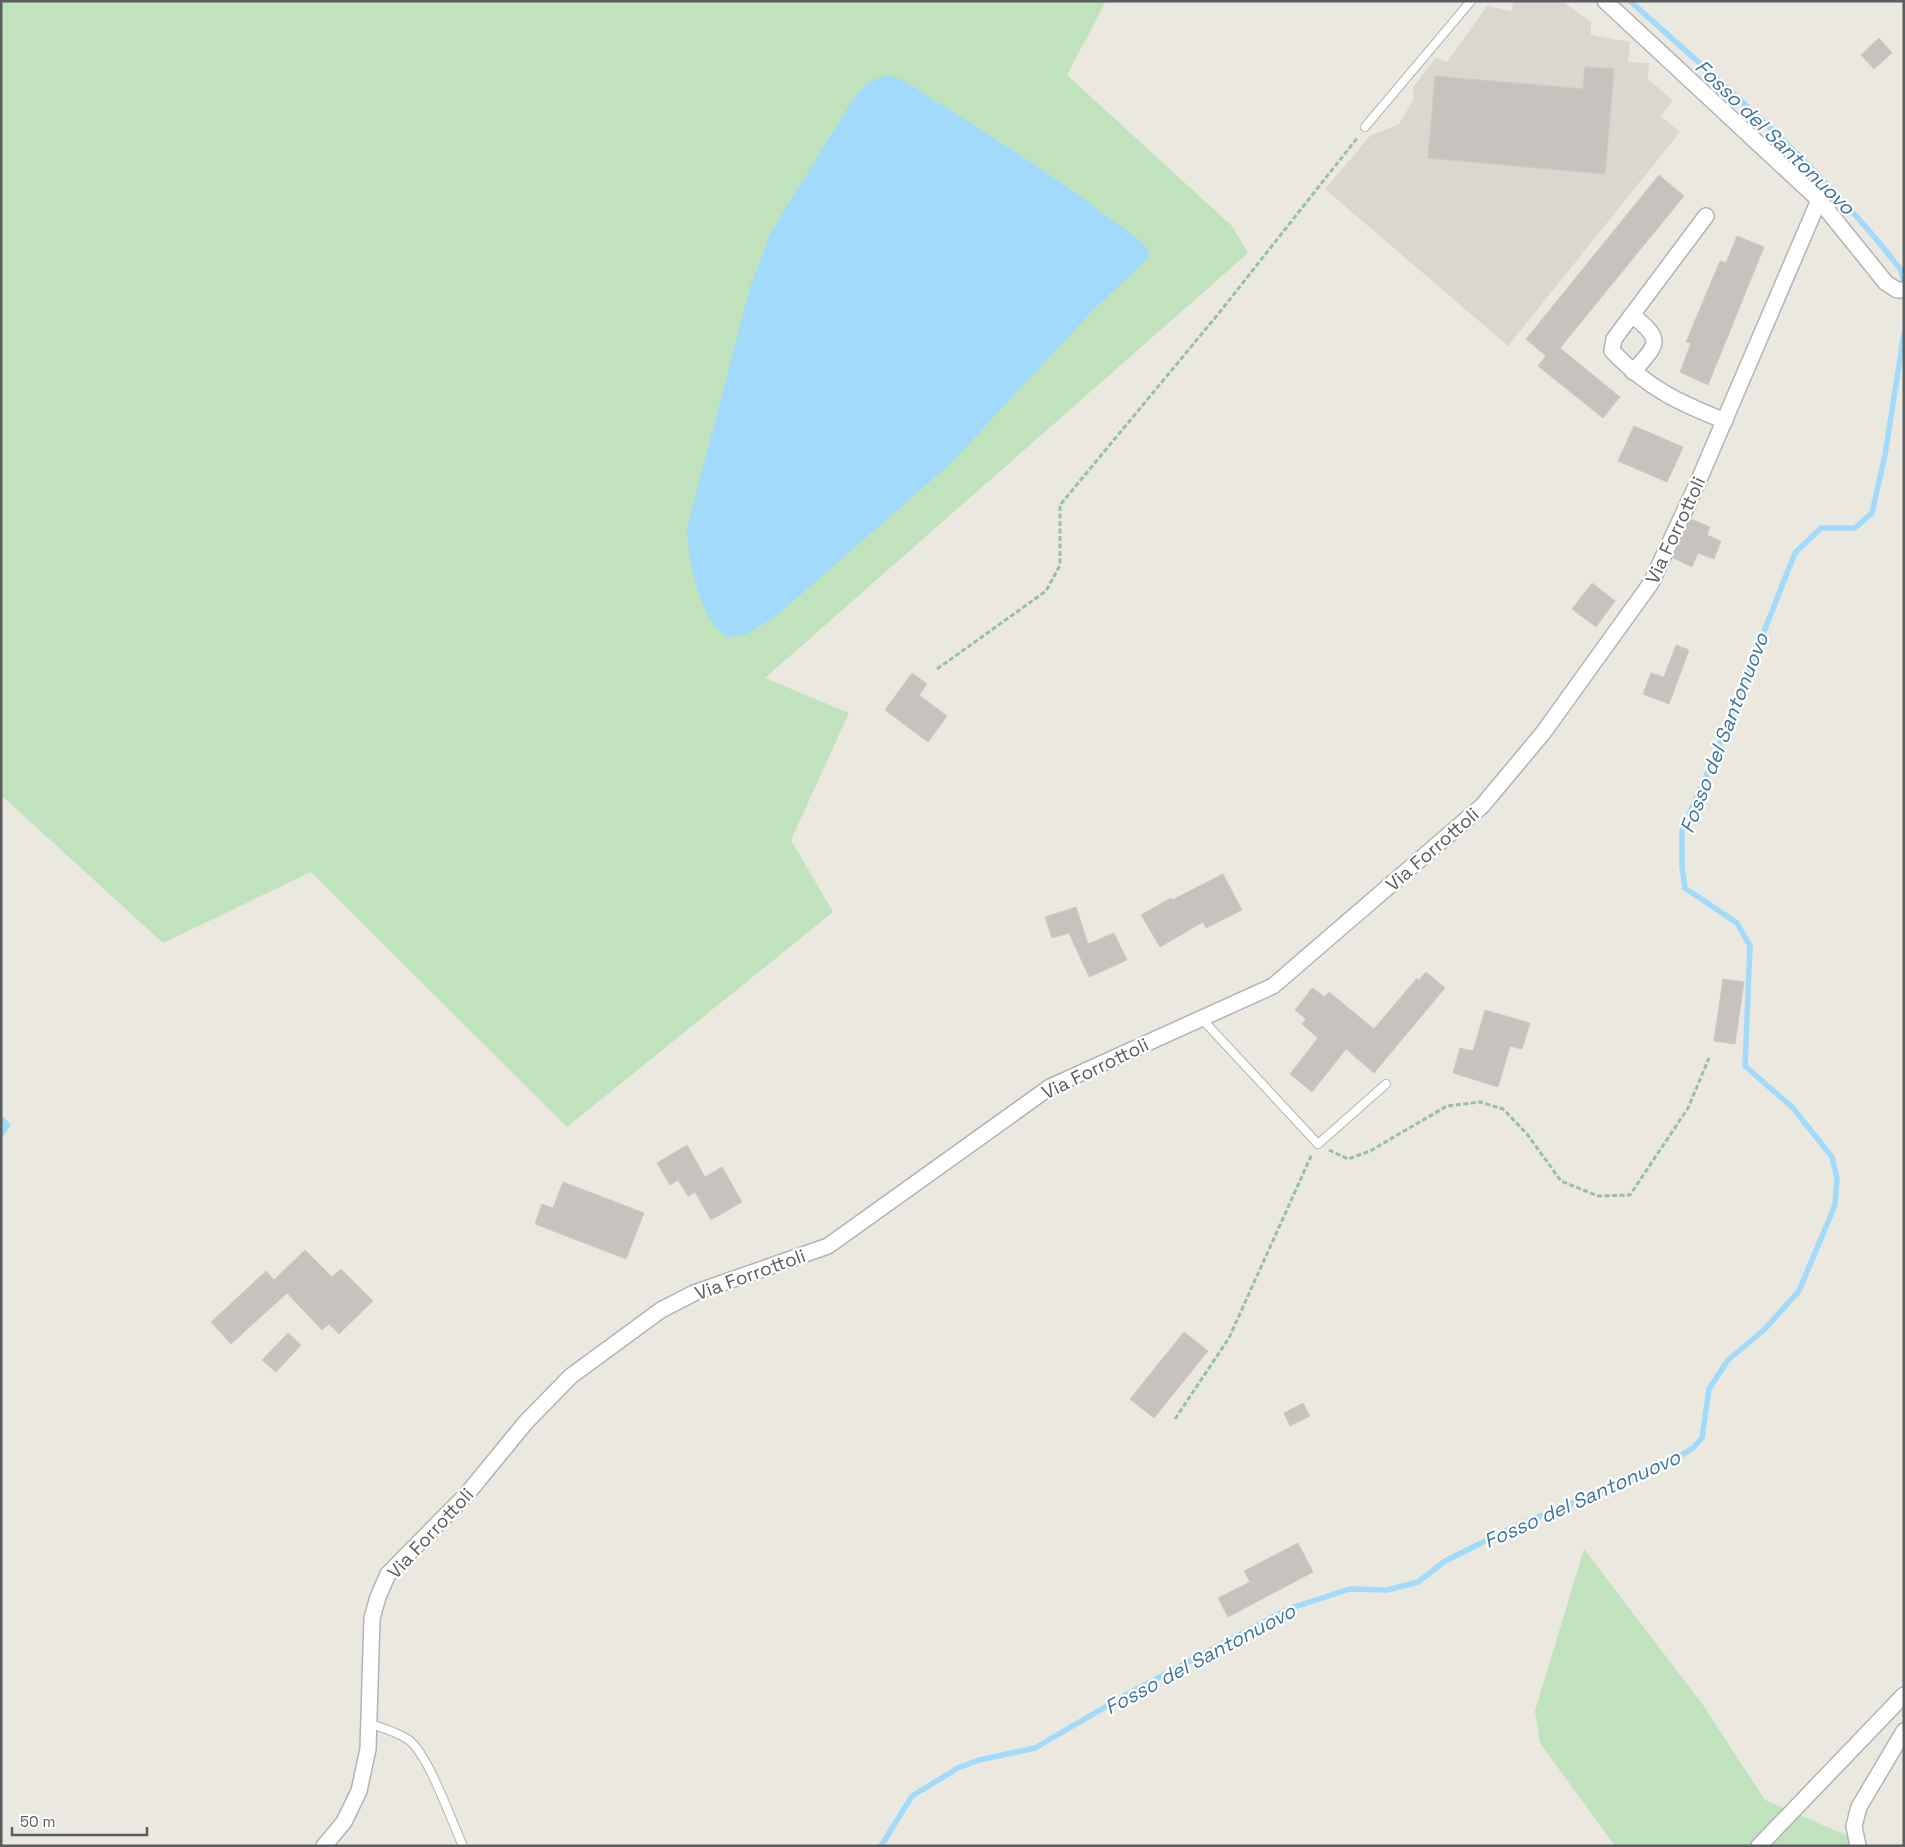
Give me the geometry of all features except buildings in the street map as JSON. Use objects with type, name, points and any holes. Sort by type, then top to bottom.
[{"type":"street","points":[[1604,1],[1819,200],[1886,283],[1900,290]]},
{"type":"street","name":"Via Forrottoli","points":[[324,1846],[344,1822],[359,1791],[368,1749],[370,1724],[372,1618],[378,1596],[388,1574],[467,1494],[526,1422],[571,1376],[661,1310],[694,1293],[828,1246],[1050,1086],[1273,986],[1482,806],[1543,733],[1651,583],[1725,421],[1819,200]]},
{"type":"street","points":[[1706,216],[1614,339],[1612,351],[1632,372],[1658,391],[1725,421]]},
{"type":"street","points":[[1632,315],[1652,331],[1654,342],[1650,353],[1632,372]]},
{"type":"street","points":[[1759,1846],[1903,1702]]},
{"type":"street","points":[[1858,1846],[1854,1826],[1859,1806],[1904,1731]]},
{"type":"lane","points":[[1365,127],[1471,1]]},
{"type":"lane","points":[[1201,1018],[1318,1144],[1386,1084]]},
{"type":"lane","points":[[370,1724],[393,1731],[410,1742],[424,1759],[463,1846]]},
{"type":"path","points":[[937,670],[1046,591],[1060,565],[1060,505],[1219,313],[1365,127]]},
{"type":"path","points":[[1175,1420],[1228,1338],[1301,1175],[1318,1144],[1348,1159],[1370,1152],[1447,1106],[1480,1102],[1503,1110],[1527,1134],[1561,1181],[1598,1196],[1630,1195],[1688,1108],[1709,1058]]},
{"type":"shaded area","points":[[1513,1],[1562,1],[1591,22],[1591,35],[1630,42],[1628,62],[1649,63],[1648,79],[1673,100],[1661,116],[1680,132],[1508,346],[1325,189],[1370,136],[1399,124],[1414,99],[1413,87],[1436,58],[1447,62],[1487,6],[1512,11]]},
{"type":"green space","points":[[1,1],[1106,1],[1067,75],[1232,226],[1248,253],[765,678],[849,713],[791,840],[833,912],[567,1127],[311,872],[163,943],[1,795]]},
{"type":"green space","points":[[1584,1549],[1703,1705],[1765,1800],[1871,1846],[1615,1846],[1540,1743],[1535,1711]]},
{"type":"water","points":[[887,75],[903,80],[1036,166],[1134,235],[1150,254],[1093,310],[950,464],[775,617],[746,634],[727,637],[717,628],[702,603],[690,556],[687,528],[750,288],[770,234],[852,101],[868,82]]},
{"type":"water","points":[[1,1114],[11,1125],[1,1139]]},
{"type":"waterway","name":"Fosso del Santonuovo","points":[[1630,1],[1737,97],[1839,197],[1901,270],[1904,284]]},
{"type":"waterway","name":"Fosso del Santonuovo","points":[[881,1846],[912,1796],[958,1768],[979,1760],[1035,1748],[1124,1696],[1288,1609],[1350,1589],[1387,1590],[1418,1582],[1445,1561],[1509,1529],[1664,1466],[1693,1448],[1702,1438],[1709,1389],[1728,1360],[1765,1329],[1799,1291],[1835,1205],[1837,1178],[1832,1157],[1793,1108],[1745,1066],[1750,946],[1737,923],[1685,888],[1682,867],[1682,830],[1714,758],[1795,553],[1821,528],[1855,528],[1872,513],[1885,455],[1904,333]]}]
